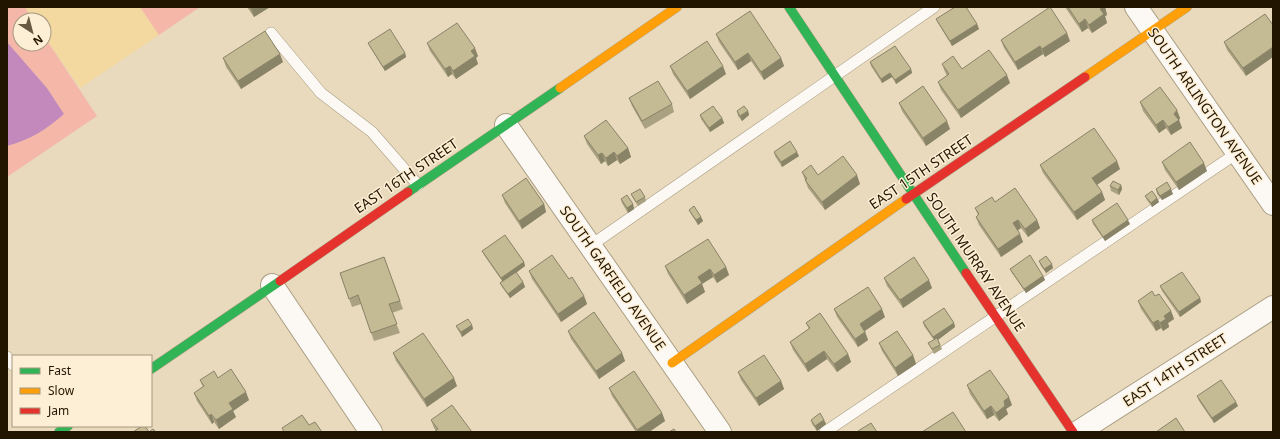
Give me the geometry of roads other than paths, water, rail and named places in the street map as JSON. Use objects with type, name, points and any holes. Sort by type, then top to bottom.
[{"type":"street","name":"EAST 16TH STREET","points":[[152,368],[677,7]]},
{"type":"street","name":"SOUTH MURRAY AVENUE","points":[[789,7],[834,77],[1073,432]]},
{"type":"street","name":"SOUTH ARLINGTON AVENUE","points":[[1136,7],[1273,204]]},
{"type":"street","name":"EAST 15TH STREET","points":[[672,363],[913,194],[1187,7]]},
{"type":"street","name":"SOUTH GARFIELD AVENUE","points":[[506,125],[720,432]]},
{"type":"street","points":[[272,285],[372,432]]},
{"type":"street","name":"EAST 14TH STREET","points":[[1078,432],[1273,307]]},
{"type":"lane","points":[[590,246],[934,7]]},
{"type":"lane","points":[[270,33],[321,93],[372,132],[418,185]]},
{"type":"lane","points":[[825,432],[994,316],[1237,153]]}]
